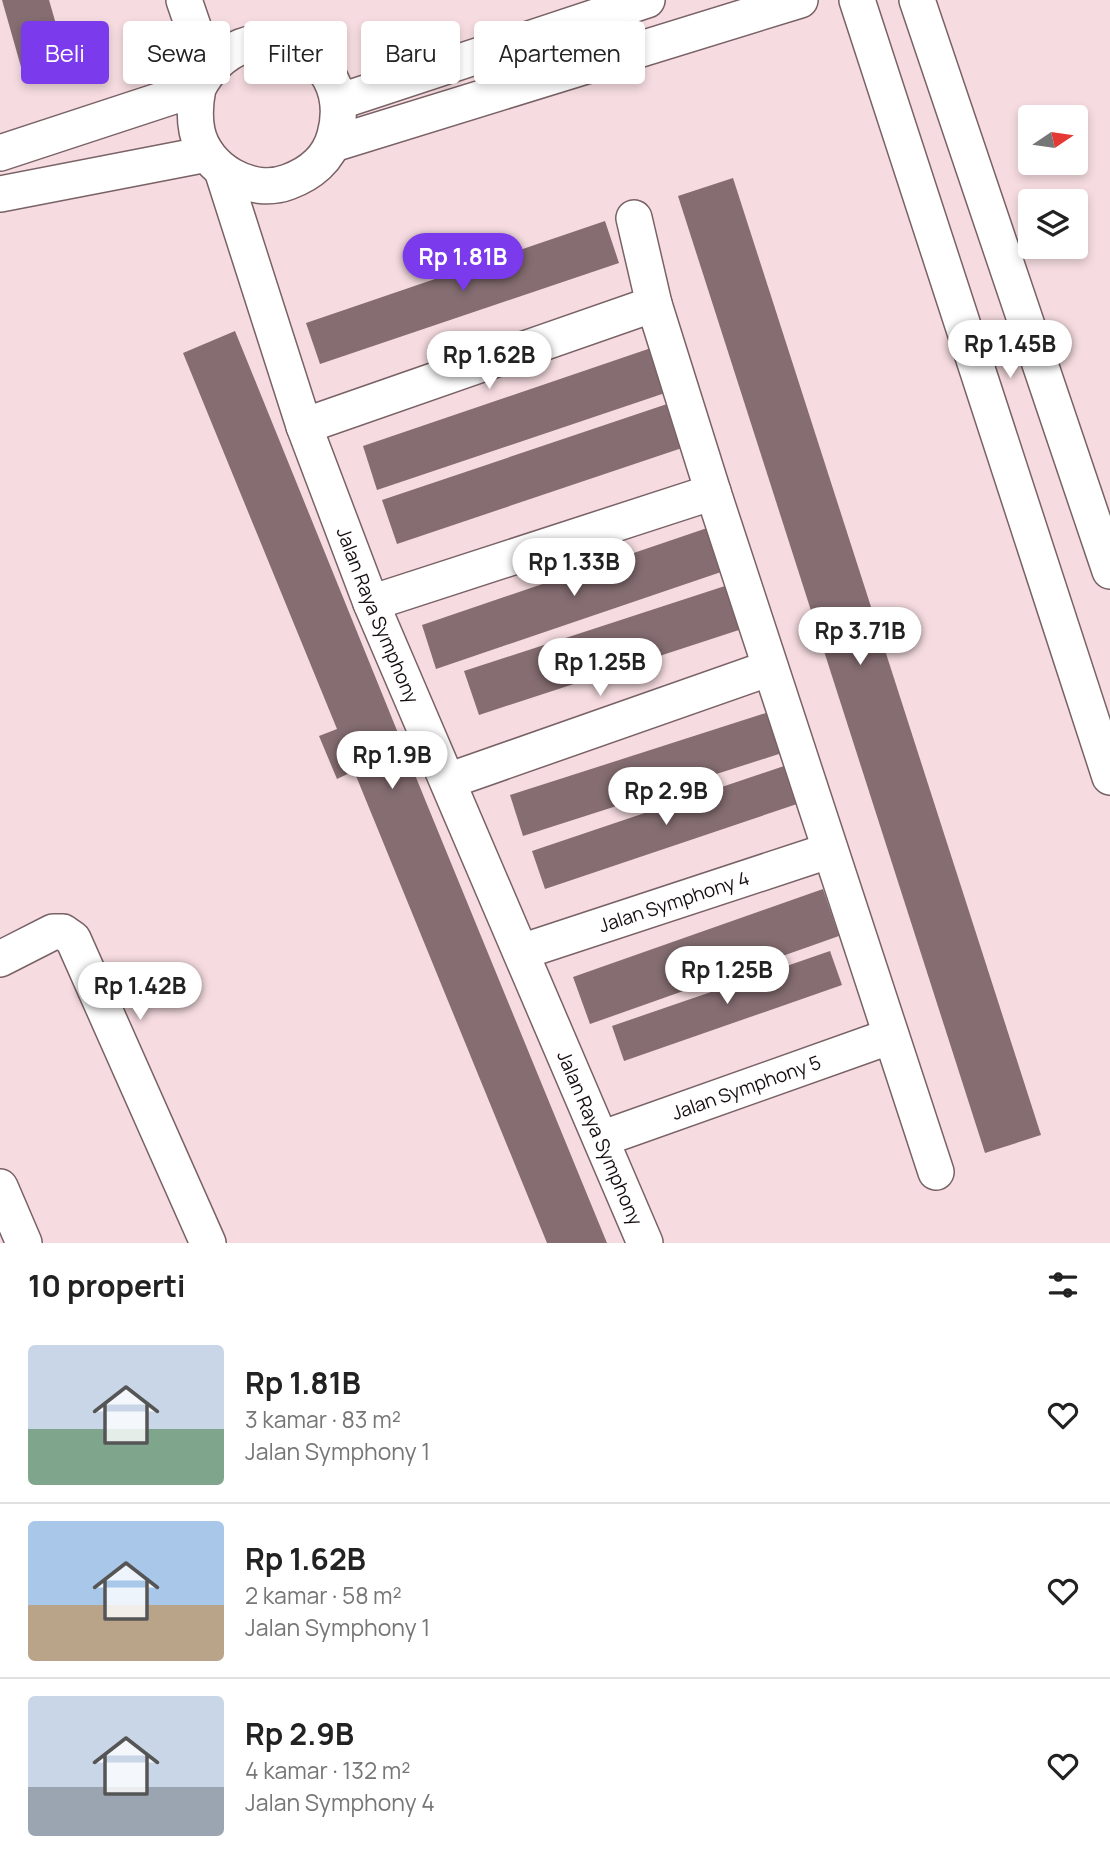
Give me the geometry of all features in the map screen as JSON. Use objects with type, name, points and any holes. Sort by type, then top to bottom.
[{"type":"street","points":[[184,0],[189,21]]},
{"type":"street","points":[[338,102],[647,0]]},
{"type":"street","points":[[333,144],[800,0]]},
{"type":"street","points":[[879,0],[857,0],[1110,777]]},
{"type":"street","points":[[917,0],[1110,571]]},
{"type":"street","points":[[202,84],[194,111],[197,134],[215,162],[252,184],[284,184],[304,176],[321,162],[333,144],[338,124],[338,102],[332,82],[320,64],[304,51],[284,43],[263,41],[242,45],[230,51]]},
{"type":"street","points":[[0,153],[189,84]]},
{"type":"street","points":[[2,189],[215,162]]},
{"type":"street","name":"Jalan Raya Symphony","points":[[215,162],[304,426],[371,603],[645,1243]]},
{"type":"street","points":[[634,218],[654,304],[713,492],[828,851],[936,1172]]},
{"type":"street","points":[[304,426],[654,304]]},
{"type":"street","points":[[371,603],[713,492]]},
{"type":"street","points":[[448,781],[770,668]]},
{"type":"street","name":"Jalan Symphony 4","points":[[521,952],[828,851]]},
{"type":"street","points":[[0,959],[53,932],[63,932],[72,939],[208,1243]]},
{"type":"street","name":"Jalan Symphony 5","points":[[601,1139],[891,1036]]},
{"type":"street","points":[[0,1187],[24,1243]]},
{"type":"building","points":[[2,0],[49,0],[55,21],[21,21],[21,67]]},
{"type":"building","points":[[733,178],[1041,1135],[985,1153],[678,196]]},
{"type":"building","points":[[605,221],[619,263],[320,364],[306,323]]},
{"type":"building","points":[[235,331],[607,1243],[547,1243],[354,771],[337,779],[319,736],[337,729],[183,353]]},
{"type":"building","points":[[654,347],[668,392],[377,490],[363,446]]},
{"type":"building","points":[[673,402],[688,446],[397,544],[382,500]]},
{"type":"building","points":[[713,526],[727,570],[436,669],[422,625]]},
{"type":"building","points":[[728,585],[742,629],[479,715],[464,671]]},
{"type":"building","points":[[769,712],[782,753],[523,836],[510,795]]},
{"type":"building","points":[[787,765],[800,803],[545,889],[532,851]]},
{"type":"building","points":[[823,889],[839,936],[590,1024],[573,977]]},
{"type":"building","points":[[830,951],[842,985],[624,1061],[612,1026]]}]
